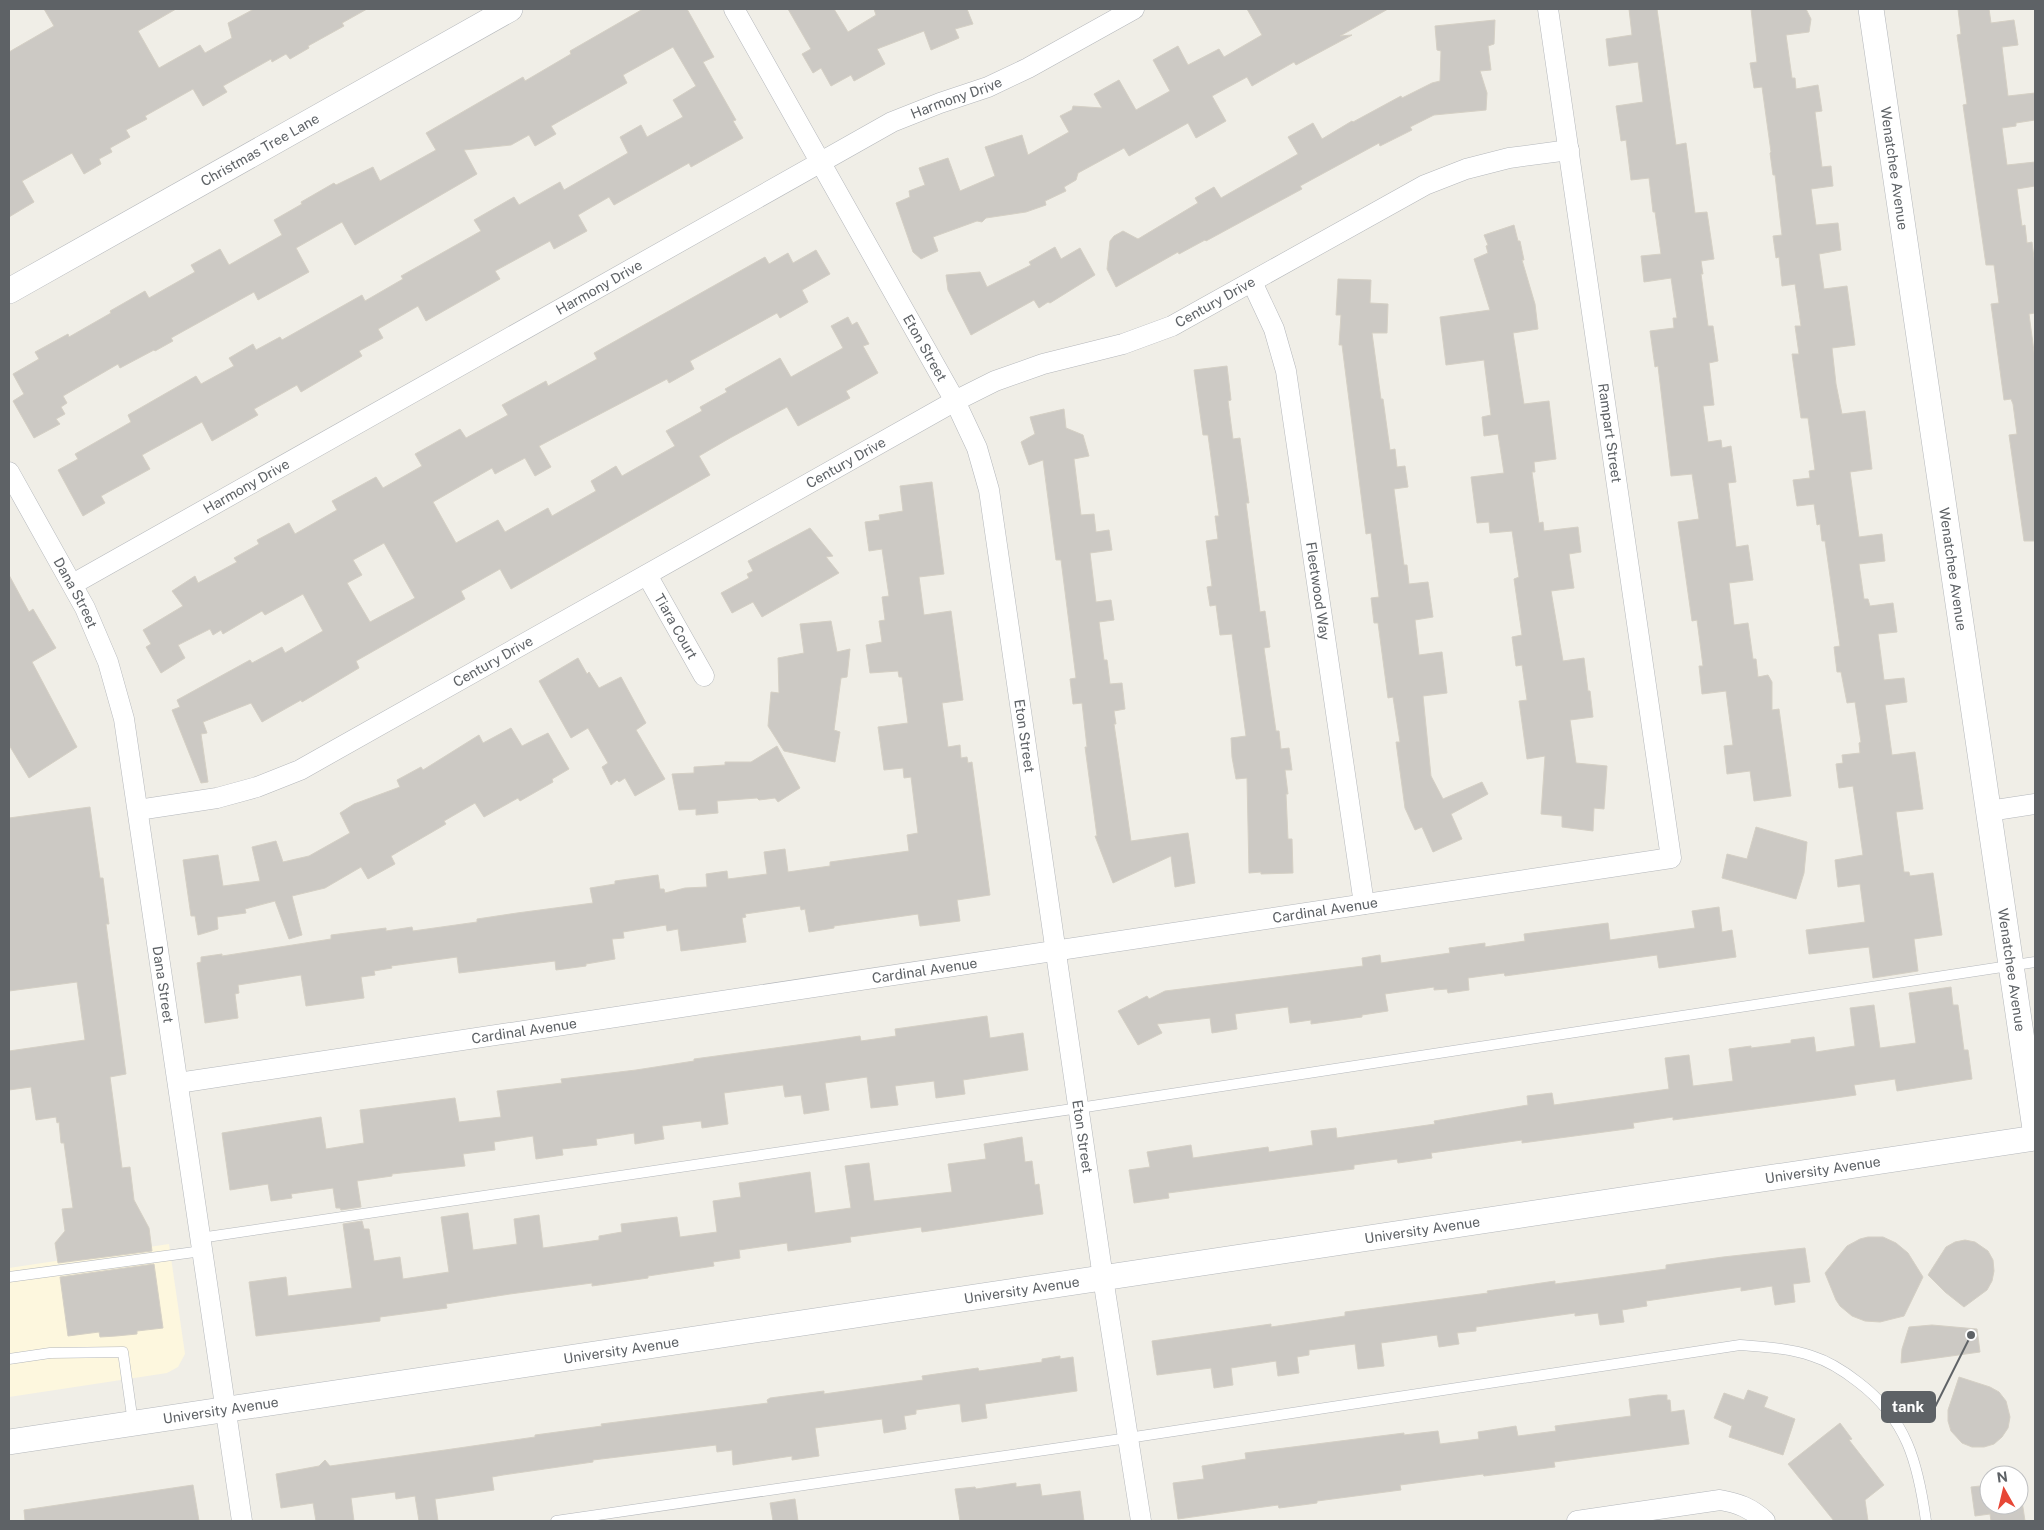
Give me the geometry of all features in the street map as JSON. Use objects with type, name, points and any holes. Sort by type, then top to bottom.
[{"type":"street","name":"Christmas Tree Lane","points":[[9,291],[510,9]]},
{"type":"street","name":"Eton Street","points":[[734,9],[955,401],[977,448],[989,490],[1141,1521]]},
{"type":"street","name":"Harmony Drive","points":[[73,584],[892,122],[988,87],[1028,68],[1134,9]]},
{"type":"street","name":"Rampart Street","points":[[1548,9],[1671,858]]},
{"type":"street","name":"Wenatchee Avenue","points":[[1871,9],[1989,811],[2023,964],[2035,1129]]},
{"type":"street","name":"Century Drive","points":[[138,810],[217,798],[257,787],[300,770],[955,401],[995,382],[1043,364],[1123,344],[1172,326],[1425,185],[1475,167],[1510,158],[1569,150]]},
{"type":"street","name":"Fleetwood Way","points":[[1252,282],[1274,329],[1286,371],[1364,904]]},
{"type":"street","name":"Dana Street","points":[[9,472],[85,608],[108,662],[124,719],[242,1521]]},
{"type":"street","name":"Tiara Court","points":[[647,575],[704,676]]},
{"type":"street","points":[[1989,811],[2035,804]]},
{"type":"street","name":"Cardinal Avenue","points":[[178,1083],[1671,858]]},
{"type":"street","name":"University Avenue","points":[[9,1442],[2035,1138]]},
{"type":"street","points":[[1577,1521],[1720,1500],[1740,1504],[1761,1517]]},
{"type":"lane","points":[[9,1277],[201,1244],[2023,964]]},
{"type":"lane","points":[[556,1521],[1128,1438],[1740,1344],[1778,1348],[1812,1356],[1842,1370],[1871,1392],[1892,1414],[1910,1448],[1921,1487],[1926,1521]]},
{"type":"lane","points":[[9,1358],[50,1353],[123,1352],[133,1424]]},
{"type":"shaded area","points":[[169,1244],[185,1354],[178,1367],[167,1373],[9,1397],[9,1268]]},
{"type":"building","points":[[44,9],[176,9],[138,31],[159,68],[200,45],[205,53],[232,38],[228,23],[254,9],[367,9],[342,23],[344,26],[308,46],[309,48],[290,59],[286,54],[272,62],[271,59],[223,86],[227,92],[203,106],[193,89],[145,116],[147,119],[126,130],[130,137],[110,148],[112,152],[99,159],[101,164],[84,174],[72,153],[22,181],[34,202],[9,217],[9,52],[54,26]]},
{"type":"building","points":[[643,9],[687,9],[714,57],[703,62],[736,120],[733,121],[743,138],[691,167],[689,163],[614,205],[609,197],[578,215],[587,231],[554,249],[550,241],[495,271],[500,279],[426,321],[418,306],[378,329],[383,338],[359,351],[362,356],[301,392],[297,385],[254,409],[258,415],[212,441],[202,422],[142,455],[150,469],[101,496],[105,503],[83,516],[58,470],[78,459],[75,454],[131,422],[128,415],[196,376],[201,384],[234,366],[229,358],[253,344],[256,350],[280,337],[282,340],[362,295],[365,301],[403,279],[401,276],[481,231],[474,220],[514,197],[519,205],[560,182],[564,190],[628,153],[620,137],[641,125],[647,137],[683,117],[673,100],[696,86],[673,47],[623,75],[627,83],[551,126],[556,134],[535,146],[529,135],[511,145],[464,150],[477,174],[355,245],[342,222],[296,248],[309,272],[258,300],[254,292],[171,338],[173,341],[155,351],[120,368],[118,364],[63,396],[67,403],[61,407],[65,414],[56,419],[60,424],[34,438],[13,401],[24,394],[13,374],[39,359],[35,352],[68,334],[69,337],[145,291],[149,298],[195,272],[191,265],[220,249],[229,265],[282,235],[274,220],[334,183],[336,185],[373,167],[380,181],[436,150],[426,133],[523,77],[525,81],[571,54],[570,51]]},
{"type":"building","points":[[788,9],[834,9],[848,32],[876,15],[874,9],[967,9],[973,24],[955,29],[959,38],[931,50],[924,31],[877,49],[885,64],[854,81],[851,75],[831,86],[821,68],[813,73],[802,54],[811,49]]},
{"type":"building","points":[[1247,9],[1388,9],[1340,36],[1352,35],[1296,65],[1294,62],[1252,86],[1247,77],[1212,96],[1226,121],[1196,138],[1188,123],[1129,156],[1124,148],[1078,173],[1076,180],[1064,187],[1066,191],[1045,201],[1046,205],[1026,212],[986,218],[982,222],[977,221],[933,237],[938,251],[921,259],[913,252],[896,203],[910,197],[909,191],[925,185],[919,168],[948,158],[960,191],[995,176],[985,147],[1022,135],[1028,155],[1069,132],[1060,116],[1072,110],[1073,106],[1102,108],[1094,94],[1119,80],[1136,110],[1170,91],[1153,60],[1178,46],[1188,65],[1219,49],[1224,57],[1262,35]]},
{"type":"building","points":[[1629,9],[1657,9],[1676,145],[1686,143],[1695,213],[1707,212],[1714,259],[1701,261],[1703,274],[1701,274],[1708,326],[1713,326],[1718,361],[1709,363],[1714,405],[1703,406],[1708,442],[1721,440],[1722,448],[1731,446],[1736,482],[1728,483],[1736,547],[1748,545],[1753,580],[1729,583],[1734,625],[1748,623],[1753,659],[1756,659],[1758,677],[1768,675],[1772,682],[1772,710],[1779,709],[1791,796],[1754,801],[1750,771],[1727,774],[1724,746],[1733,745],[1726,691],[1702,694],[1699,666],[1703,666],[1697,620],[1692,621],[1678,522],[1699,519],[1692,474],[1671,476],[1658,366],[1655,367],[1650,331],[1674,328],[1673,318],[1677,318],[1671,278],[1644,282],[1641,256],[1661,254],[1655,212],[1653,212],[1649,178],[1631,180],[1626,140],[1621,141],[1616,106],[1643,102],[1638,62],[1609,66],[1606,39],[1632,35]]},
{"type":"building","points":[[1751,9],[1806,9],[1811,19],[1809,32],[1786,35],[1792,78],[1795,78],[1796,89],[1818,85],[1822,111],[1815,112],[1822,167],[1831,166],[1833,186],[1811,189],[1816,225],[1838,223],[1841,250],[1819,254],[1824,289],[1847,286],[1855,345],[1832,348],[1842,414],[1865,411],[1872,469],[1850,472],[1859,537],[1882,534],[1885,561],[1859,564],[1864,599],[1868,599],[1870,606],[1893,603],[1897,632],[1878,634],[1884,680],[1904,678],[1907,702],[1885,705],[1892,755],[1915,752],[1923,809],[1896,812],[1904,872],[1909,872],[1910,876],[1933,873],[1942,935],[1914,939],[1918,971],[1873,978],[1869,947],[1809,954],[1806,930],[1865,922],[1860,884],[1838,887],[1835,860],[1863,855],[1853,786],[1839,788],[1836,764],[1843,763],[1842,755],[1860,753],[1859,743],[1861,742],[1855,702],[1847,703],[1841,672],[1837,672],[1834,647],[1840,646],[1825,541],[1822,541],[1820,524],[1817,525],[1814,504],[1797,506],[1793,480],[1810,478],[1809,471],[1815,470],[1808,418],[1801,418],[1792,354],[1799,354],[1795,326],[1801,326],[1795,284],[1782,286],[1779,257],[1776,258],[1773,236],[1782,235],[1762,87],[1754,88],[1750,63],[1757,62]]},
{"type":"building","points":[[1958,9],[1989,9],[1991,23],[2014,20],[2018,45],[2002,47],[2008,96],[2035,93],[2035,120],[2016,123],[2016,126],[2002,128],[2007,165],[2035,162],[2035,186],[2017,189],[2022,226],[2025,225],[2027,243],[2032,242],[2035,266],[2035,313],[2029,314],[2035,359],[2035,541],[2024,541],[2009,435],[2017,434],[2013,404],[2011,399],[2004,400],[1991,304],[1999,303],[1994,265],[1986,265],[1963,105],[1967,104],[1957,35],[1961,34]]},
{"type":"building","points":[[1495,20],[1494,44],[1488,46],[1491,70],[1480,71],[1487,93],[1486,110],[1434,115],[1410,127],[1412,130],[1380,146],[1379,143],[1300,186],[1302,189],[1206,241],[1179,254],[1178,252],[1116,287],[1107,269],[1110,241],[1114,236],[1123,231],[1138,239],[1198,203],[1195,198],[1214,187],[1221,198],[1298,154],[1288,137],[1313,123],[1322,139],[1401,96],[1402,98],[1440,81],[1441,51],[1437,50],[1435,26]]},
{"type":"building","points":[[1514,225],[1518,241],[1520,241],[1524,260],[1522,260],[1535,304],[1538,329],[1513,333],[1524,404],[1549,401],[1556,459],[1534,462],[1535,472],[1532,472],[1539,523],[1543,522],[1544,531],[1578,527],[1581,552],[1569,554],[1574,588],[1551,591],[1563,661],[1584,658],[1588,691],[1590,691],[1593,717],[1570,720],[1576,763],[1607,766],[1604,809],[1594,808],[1593,831],[1562,827],[1562,816],[1541,814],[1545,756],[1527,759],[1519,701],[1527,700],[1522,665],[1516,666],[1512,637],[1522,635],[1514,579],[1519,577],[1512,531],[1490,533],[1489,522],[1477,523],[1471,477],[1504,473],[1498,434],[1484,436],[1482,417],[1491,415],[1484,360],[1446,365],[1440,317],[1490,310],[1474,259],[1488,253],[1486,246],[1488,245],[1484,235]]},
{"type":"building","points":[[1055,247],[1061,259],[1080,248],[1095,275],[1050,303],[1048,302],[1039,308],[1034,300],[971,335],[948,290],[946,275],[980,272],[987,287],[1031,265],[1029,262]]},
{"type":"building","points":[[816,250],[830,274],[802,290],[808,302],[780,318],[777,313],[690,361],[694,369],[669,383],[667,379],[539,446],[551,467],[535,476],[525,458],[495,474],[492,468],[433,502],[456,543],[498,520],[505,532],[548,508],[552,516],[596,491],[591,481],[616,466],[622,476],[675,446],[666,431],[702,411],[700,407],[727,392],[725,389],[780,358],[791,377],[843,348],[831,326],[848,317],[852,325],[857,322],[869,344],[863,346],[878,373],[846,391],[850,398],[798,426],[787,407],[730,438],[699,456],[710,475],[511,589],[500,569],[461,591],[465,599],[356,661],[359,668],[302,702],[301,700],[262,722],[251,703],[203,722],[207,733],[201,734],[208,782],[201,783],[172,710],[180,707],[177,700],[250,660],[252,663],[282,647],[285,653],[323,631],[303,594],[265,615],[262,611],[223,634],[221,630],[213,635],[210,629],[178,645],[185,658],[161,673],[146,647],[151,644],[143,630],[183,606],[172,591],[195,576],[198,583],[237,562],[234,558],[259,544],[257,540],[289,523],[295,534],[337,510],[332,501],[376,477],[383,488],[422,466],[415,454],[460,429],[466,438],[508,415],[502,405],[546,381],[548,386],[597,359],[594,353],[765,257],[769,264],[788,253],[793,263]],"holes":[[[384,543],[415,598],[370,622],[347,583],[362,575],[353,560]]]},
{"type":"building","points":[[1338,279],[1371,280],[1370,303],[1388,304],[1387,333],[1372,333],[1390,450],[1395,449],[1397,467],[1405,466],[1408,487],[1394,489],[1404,565],[1407,565],[1409,584],[1428,582],[1433,617],[1415,620],[1419,655],[1442,652],[1447,693],[1423,696],[1431,776],[1443,799],[1482,782],[1488,794],[1451,814],[1462,839],[1433,852],[1422,827],[1415,830],[1405,808],[1396,742],[1400,742],[1393,697],[1388,698],[1378,623],[1374,623],[1371,598],[1379,597],[1371,533],[1366,534],[1342,345],[1339,345],[1341,315],[1336,315]]},
{"type":"building","points":[[1227,366],[1231,400],[1228,401],[1233,439],[1240,438],[1249,503],[1246,503],[1260,612],[1265,611],[1270,647],[1264,648],[1276,731],[1279,731],[1281,749],[1289,748],[1292,770],[1285,770],[1288,794],[1286,794],[1288,839],[1292,839],[1293,873],[1249,873],[1247,778],[1236,779],[1232,757],[1231,738],[1246,736],[1232,634],[1220,635],[1216,605],[1210,606],[1207,587],[1212,586],[1206,541],[1218,539],[1215,516],[1219,516],[1208,435],[1203,435],[1194,370]]},
{"type":"building","points":[[1064,409],[1066,428],[1083,435],[1089,456],[1074,459],[1081,515],[1094,514],[1096,532],[1109,530],[1112,550],[1090,553],[1096,602],[1111,600],[1114,620],[1099,622],[1104,660],[1107,660],[1110,684],[1122,683],[1125,709],[1114,711],[1116,724],[1114,724],[1131,841],[1188,833],[1195,883],[1175,887],[1171,856],[1113,883],[1095,836],[1097,836],[1085,747],[1087,747],[1082,703],[1073,704],[1070,679],[1076,678],[1061,560],[1056,560],[1043,460],[1029,465],[1021,442],[1035,434],[1030,417]]},
{"type":"building","points":[[932,482],[944,574],[919,577],[924,615],[951,611],[963,700],[942,703],[948,747],[960,745],[961,758],[967,757],[968,763],[972,762],[990,895],[957,900],[960,921],[920,926],[918,914],[834,926],[834,928],[809,932],[805,909],[801,910],[800,906],[745,914],[746,917],[742,918],[746,942],[681,951],[678,929],[667,931],[666,925],[623,932],[624,938],[612,939],[615,959],[586,964],[586,966],[556,970],[555,961],[459,973],[457,957],[391,966],[392,968],[374,971],[375,975],[361,977],[364,998],[306,1006],[301,975],[238,985],[239,993],[235,994],[238,1018],[205,1023],[197,963],[201,962],[201,957],[222,954],[222,956],[331,939],[331,935],[386,928],[386,931],[412,927],[413,931],[477,922],[477,919],[593,903],[590,888],[615,884],[615,881],[658,875],[660,889],[664,889],[665,893],[685,888],[707,887],[706,874],[727,871],[728,879],[767,874],[764,852],[785,849],[788,872],[830,866],[830,862],[909,851],[907,835],[918,833],[911,777],[904,778],[903,768],[884,770],[878,727],[908,723],[902,677],[899,677],[898,671],[870,673],[866,645],[882,642],[879,621],[885,620],[882,597],[889,596],[882,549],[869,551],[865,522],[880,520],[879,515],[903,511],[900,486]]},
{"type":"building","points":[[810,528],[833,556],[826,557],[839,573],[762,617],[753,602],[732,613],[721,593],[749,578],[747,574],[753,571],[748,561]]},
{"type":"building","points":[[9,575],[29,612],[33,609],[56,648],[32,662],[77,747],[29,778],[9,745]]},
{"type":"building","points":[[831,621],[837,652],[850,649],[847,677],[841,678],[834,730],[840,732],[835,762],[784,751],[768,726],[771,692],[779,693],[778,658],[804,653],[800,624]]},
{"type":"building","points":[[578,658],[587,674],[589,672],[599,688],[621,677],[646,723],[636,730],[665,779],[635,796],[625,778],[619,782],[617,780],[611,785],[602,767],[608,763],[588,728],[571,738],[539,681]]},
{"type":"building","points":[[511,728],[522,746],[548,733],[569,769],[552,779],[553,782],[520,801],[518,798],[484,817],[475,803],[444,821],[446,824],[391,856],[395,864],[368,879],[361,867],[325,888],[292,896],[302,935],[289,939],[275,901],[245,909],[246,913],[217,917],[218,929],[198,935],[195,916],[191,916],[183,860],[218,855],[223,886],[260,881],[252,847],[276,841],[283,862],[309,856],[350,833],[340,813],[354,804],[400,787],[397,780],[421,767],[423,770],[479,735],[483,743]]},
{"type":"building","points":[[777,746],[800,788],[778,802],[775,798],[717,801],[718,813],[696,815],[696,809],[679,810],[672,774],[694,773],[694,767],[725,765],[725,762],[751,762]]},
{"type":"building","points":[[90,807],[100,878],[103,878],[109,924],[106,924],[126,1074],[110,1077],[122,1168],[130,1167],[134,1200],[149,1228],[152,1251],[58,1263],[55,1243],[65,1231],[62,1209],[73,1208],[64,1143],[61,1143],[59,1122],[57,1123],[56,1117],[36,1120],[31,1087],[9,1090],[9,1051],[85,1040],[77,982],[9,991],[9,818]]},
{"type":"building","points":[[1756,827],[1807,842],[1804,873],[1796,899],[1722,878],[1727,854],[1747,859]]},
{"type":"building","points":[[1719,907],[1722,932],[1732,930],[1736,957],[1659,968],[1657,955],[1505,976],[1504,973],[1468,978],[1469,990],[1448,993],[1447,989],[1434,990],[1434,987],[1385,994],[1388,1011],[1362,1015],[1362,1017],[1311,1024],[1311,1020],[1290,1023],[1288,1007],[1235,1014],[1237,1029],[1212,1033],[1210,1018],[1157,1024],[1162,1033],[1138,1045],[1118,1011],[1147,996],[1149,999],[1165,991],[1363,966],[1362,958],[1380,955],[1381,963],[1450,953],[1449,948],[1485,943],[1485,947],[1525,941],[1524,934],[1608,923],[1610,940],[1695,928],[1692,911]]},
{"type":"building","points":[[1951,987],[1953,1005],[1958,1005],[1964,1050],[1968,1050],[1972,1079],[1897,1091],[1895,1079],[1854,1085],[1856,1095],[1673,1120],[1673,1117],[1633,1123],[1634,1128],[1522,1143],[1522,1140],[1431,1153],[1432,1158],[1398,1163],[1397,1159],[1354,1165],[1354,1169],[1168,1193],[1169,1198],[1134,1203],[1129,1170],[1150,1167],[1147,1152],[1191,1145],[1193,1158],[1268,1147],[1269,1152],[1313,1145],[1311,1131],[1336,1128],[1337,1138],[1435,1124],[1434,1121],[1528,1105],[1527,1096],[1552,1093],[1554,1105],[1669,1089],[1665,1058],[1689,1055],[1693,1086],[1733,1081],[1729,1049],[1791,1043],[1791,1040],[1814,1037],[1816,1052],[1855,1046],[1850,1008],[1874,1005],[1880,1048],[1916,1043],[1909,993]]},
{"type":"building","points":[[987,1016],[990,1038],[1023,1033],[1028,1070],[963,1080],[965,1094],[936,1098],[934,1081],[895,1086],[898,1105],[871,1108],[867,1077],[825,1083],[829,1110],[804,1114],[801,1095],[785,1097],[783,1085],[724,1093],[728,1124],[702,1128],[701,1121],[662,1126],[664,1139],[635,1144],[634,1133],[596,1139],[597,1145],[562,1149],[563,1155],[536,1159],[533,1136],[494,1142],[495,1150],[463,1154],[465,1166],[392,1174],[392,1176],[357,1181],[361,1207],[341,1210],[336,1208],[333,1188],[291,1194],[292,1198],[271,1201],[268,1184],[230,1190],[222,1133],[321,1117],[326,1149],[364,1143],[360,1110],[455,1098],[459,1122],[501,1117],[497,1091],[562,1083],[561,1079],[636,1070],[694,1061],[694,1059],[860,1036],[861,1041],[896,1036],[895,1029]]},
{"type":"building","points":[[1022,1137],[1025,1162],[1032,1161],[1035,1185],[1039,1184],[1043,1214],[922,1232],[921,1227],[850,1237],[851,1242],[788,1251],[787,1243],[739,1250],[740,1258],[713,1262],[714,1266],[648,1276],[648,1278],[510,1294],[446,1304],[447,1308],[380,1317],[380,1321],[256,1336],[249,1282],[286,1277],[288,1296],[352,1288],[343,1224],[362,1221],[364,1229],[369,1229],[374,1261],[400,1257],[403,1279],[449,1272],[441,1217],[468,1213],[473,1250],[517,1244],[514,1219],[539,1215],[543,1248],[599,1240],[599,1236],[622,1232],[621,1224],[677,1217],[680,1237],[717,1232],[713,1201],[741,1197],[739,1183],[810,1172],[815,1213],[851,1208],[845,1166],[869,1163],[874,1201],[952,1192],[948,1164],[986,1159],[984,1144]]},
{"type":"building","points":[[1868,1237],[1883,1237],[1896,1243],[1908,1253],[1923,1277],[1904,1316],[1880,1322],[1865,1321],[1852,1316],[1836,1300],[1825,1273],[1847,1246]]},
{"type":"building","points":[[1965,1240],[1975,1242],[1988,1251],[1993,1260],[1994,1271],[1992,1281],[1987,1290],[1964,1307],[1928,1275],[1946,1247],[1955,1242]]},
{"type":"building","points":[[1805,1248],[1810,1282],[1793,1284],[1795,1302],[1775,1305],[1772,1286],[1741,1291],[1741,1287],[1646,1301],[1647,1306],[1622,1310],[1624,1322],[1600,1325],[1598,1313],[1575,1316],[1575,1313],[1476,1327],[1476,1331],[1457,1333],[1459,1344],[1439,1347],[1437,1335],[1381,1343],[1384,1366],[1358,1369],[1355,1344],[1309,1350],[1309,1355],[1297,1357],[1299,1373],[1278,1376],[1276,1361],[1231,1368],[1233,1385],[1214,1388],[1211,1368],[1157,1375],[1152,1341],[1271,1324],[1271,1327],[1345,1316],[1345,1312],[1488,1293],[1487,1291],[1555,1281],[1555,1284],[1666,1269],[1666,1265],[1723,1257]]},
{"type":"building","points":[[154,1264],[163,1328],[137,1331],[137,1334],[116,1336],[100,1337],[99,1332],[68,1336],[60,1277]]},
{"type":"building","points":[[1932,1325],[1977,1329],[1980,1352],[1901,1363],[1902,1349],[1909,1327]]},
{"type":"building","points":[[1060,1356],[1060,1359],[1073,1357],[1077,1391],[985,1404],[987,1418],[962,1422],[960,1404],[957,1404],[916,1410],[916,1414],[904,1416],[906,1429],[884,1433],[882,1419],[815,1428],[819,1456],[792,1460],[792,1456],[733,1465],[732,1450],[717,1452],[716,1445],[593,1460],[593,1462],[503,1475],[492,1477],[494,1490],[435,1499],[438,1521],[419,1521],[415,1496],[396,1499],[395,1492],[351,1498],[354,1521],[316,1521],[313,1503],[281,1508],[276,1474],[319,1466],[325,1460],[330,1466],[445,1450],[602,1426],[601,1424],[768,1403],[767,1400],[770,1398],[824,1391],[824,1394],[923,1380],[922,1376],[978,1368],[979,1371],[1042,1362],[1042,1359]]},
{"type":"building","points":[[1959,1377],[1990,1387],[1999,1392],[2006,1401],[2010,1417],[2008,1428],[1994,1444],[1984,1447],[1972,1447],[1962,1443],[1951,1431],[1948,1421],[1948,1410]]},
{"type":"building","points":[[1748,1390],[1768,1397],[1764,1407],[1795,1419],[1783,1455],[1729,1437],[1732,1426],[1714,1418],[1724,1393],[1744,1400]]},
{"type":"building","points":[[1667,1395],[1667,1400],[1670,1400],[1671,1412],[1684,1410],[1689,1444],[1554,1462],[1555,1467],[1400,1485],[1401,1490],[1317,1501],[1317,1503],[1279,1508],[1278,1505],[1178,1519],[1173,1483],[1204,1479],[1202,1466],[1246,1459],[1245,1453],[1404,1433],[1404,1435],[1438,1431],[1440,1444],[1479,1439],[1478,1432],[1516,1426],[1518,1436],[1556,1431],[1555,1426],[1631,1416],[1629,1399]]},
{"type":"building","points":[[1840,1423],[1852,1439],[1849,1440],[1884,1485],[1865,1500],[1868,1521],[1834,1521],[1788,1464]]},
{"type":"building","points":[[1016,1483],[1016,1487],[1040,1484],[1042,1496],[1080,1491],[1084,1521],[960,1521],[955,1489],[975,1487],[976,1489]]},
{"type":"building","points":[[193,1485],[199,1521],[25,1521],[24,1510]]},
{"type":"building","points":[[1979,1486],[1979,1515],[1982,1515],[1975,1516],[1971,1487]]},
{"type":"building","points":[[795,1499],[798,1521],[773,1521],[770,1503]]},
{"type":"building","points":[[1990,1515],[2024,1515],[2025,1521],[1991,1521]]},
{"type":"place","name":"tank","points":[[1971,1335]]}]
